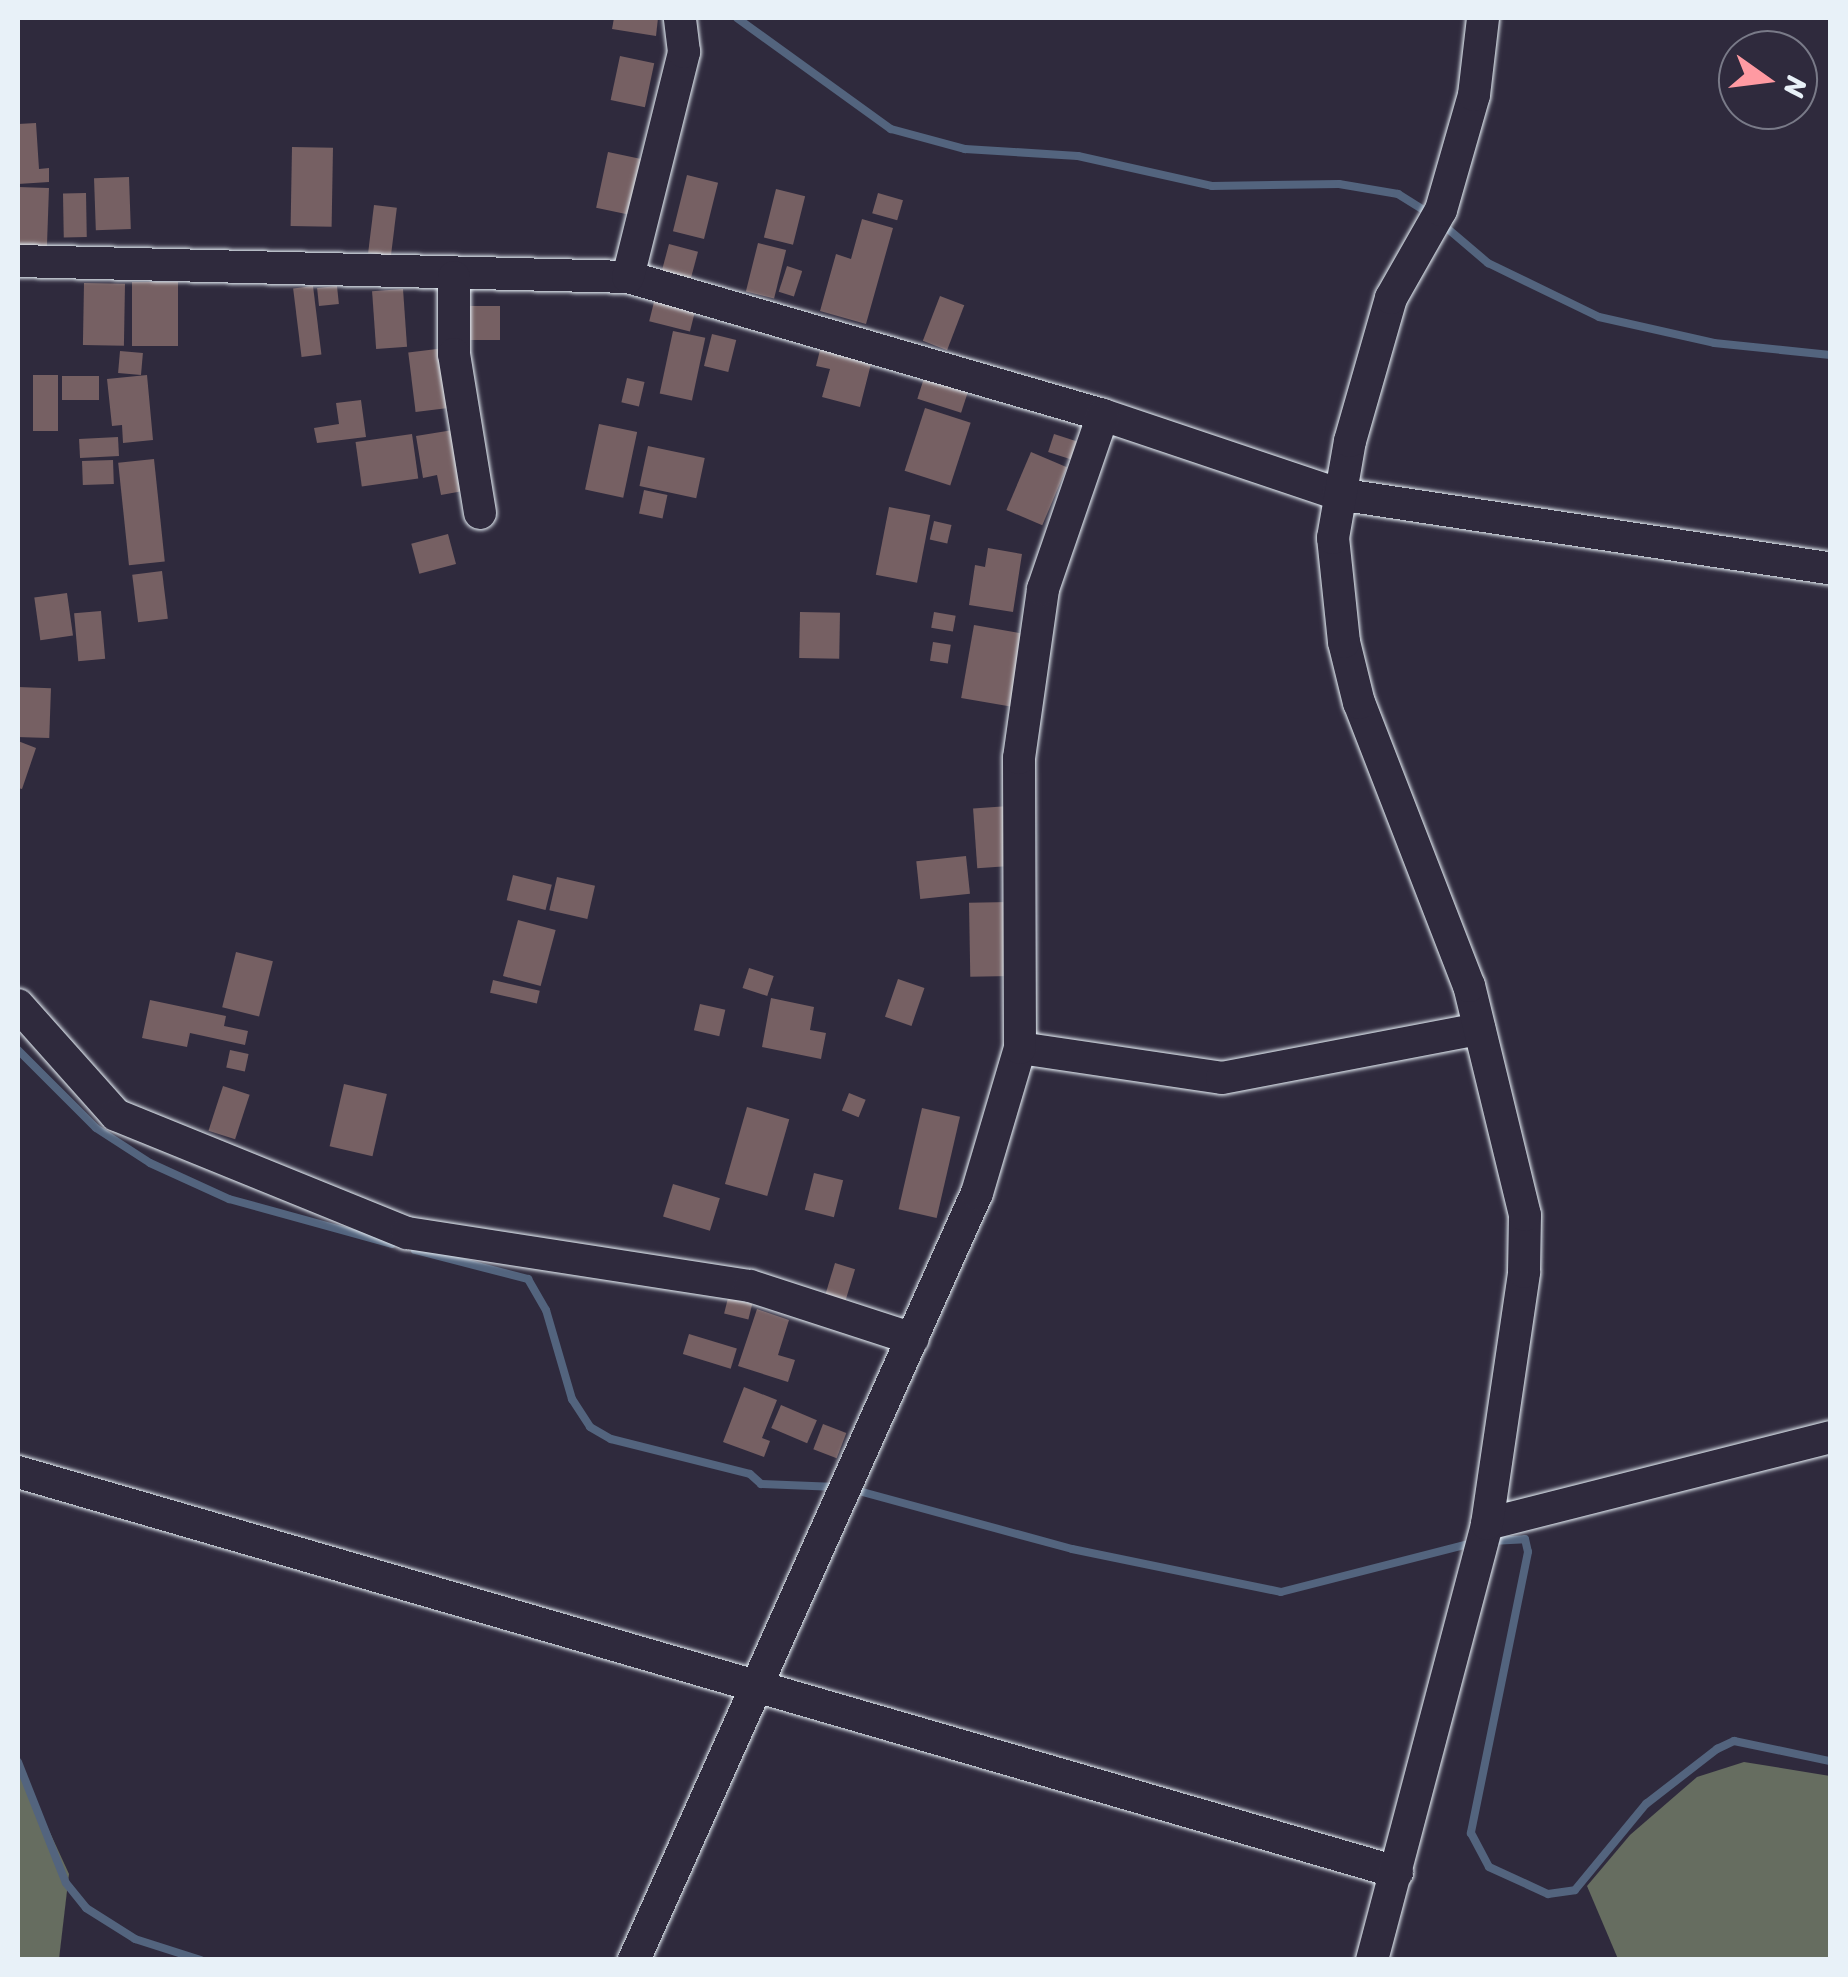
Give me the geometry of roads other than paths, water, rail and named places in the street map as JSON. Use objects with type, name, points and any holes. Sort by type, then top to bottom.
[{"type":"street","points":[[628,278],[684,52],[680,18]]},
{"type":"street","points":[[1372,1960],[1487,1524],[1524,1272],[1525,1215],[1462,966],[1360,703],[1334,574],[1338,494],[1391,298],[1441,210],[1474,95],[1483,18]]},
{"type":"street","points":[[18,261],[454,277],[628,278],[1103,415],[1338,494],[1830,568]]},
{"type":"street","points":[[454,277],[454,354],[480,513]]},
{"type":"street","points":[[634,1960],[978,1193],[1020,1048],[1019,758],[1042,589],[1103,415]]},
{"type":"street","points":[[18,1005],[116,1114],[407,1233],[750,1286],[912,1339]]},
{"type":"street","points":[[1020,1048],[1222,1078],[1479,1029]]},
{"type":"street","points":[[1487,1524],[1830,1438]]},
{"type":"street","points":[[18,1472],[1397,1872]]},
{"type":"waterway","points":[[737,18],[891,129],[965,149],[1078,156],[1212,186],[1339,184],[1398,194],[1430,214]]},
{"type":"waterway","points":[[1441,223],[1488,263],[1599,317],[1714,343],[1830,355]]},
{"type":"waterway","points":[[18,1050],[96,1128],[150,1163],[229,1199],[392,1244]]},
{"type":"waterway","points":[[415,1250],[528,1279],[546,1310],[572,1399],[590,1427],[611,1439],[750,1474],[761,1484],[837,1487]]},
{"type":"waterway","points":[[855,1490],[1072,1549],[1281,1592],[1472,1543]]},
{"type":"waterway","points":[[1491,1541],[1525,1539],[1528,1552],[1471,1833],[1489,1867],[1548,1894],[1575,1890],[1646,1804],[1717,1749],[1734,1741],[1830,1761]]},
{"type":"waterway","points":[[18,1762],[66,1883],[86,1908],[135,1939],[201,1960]]}]
